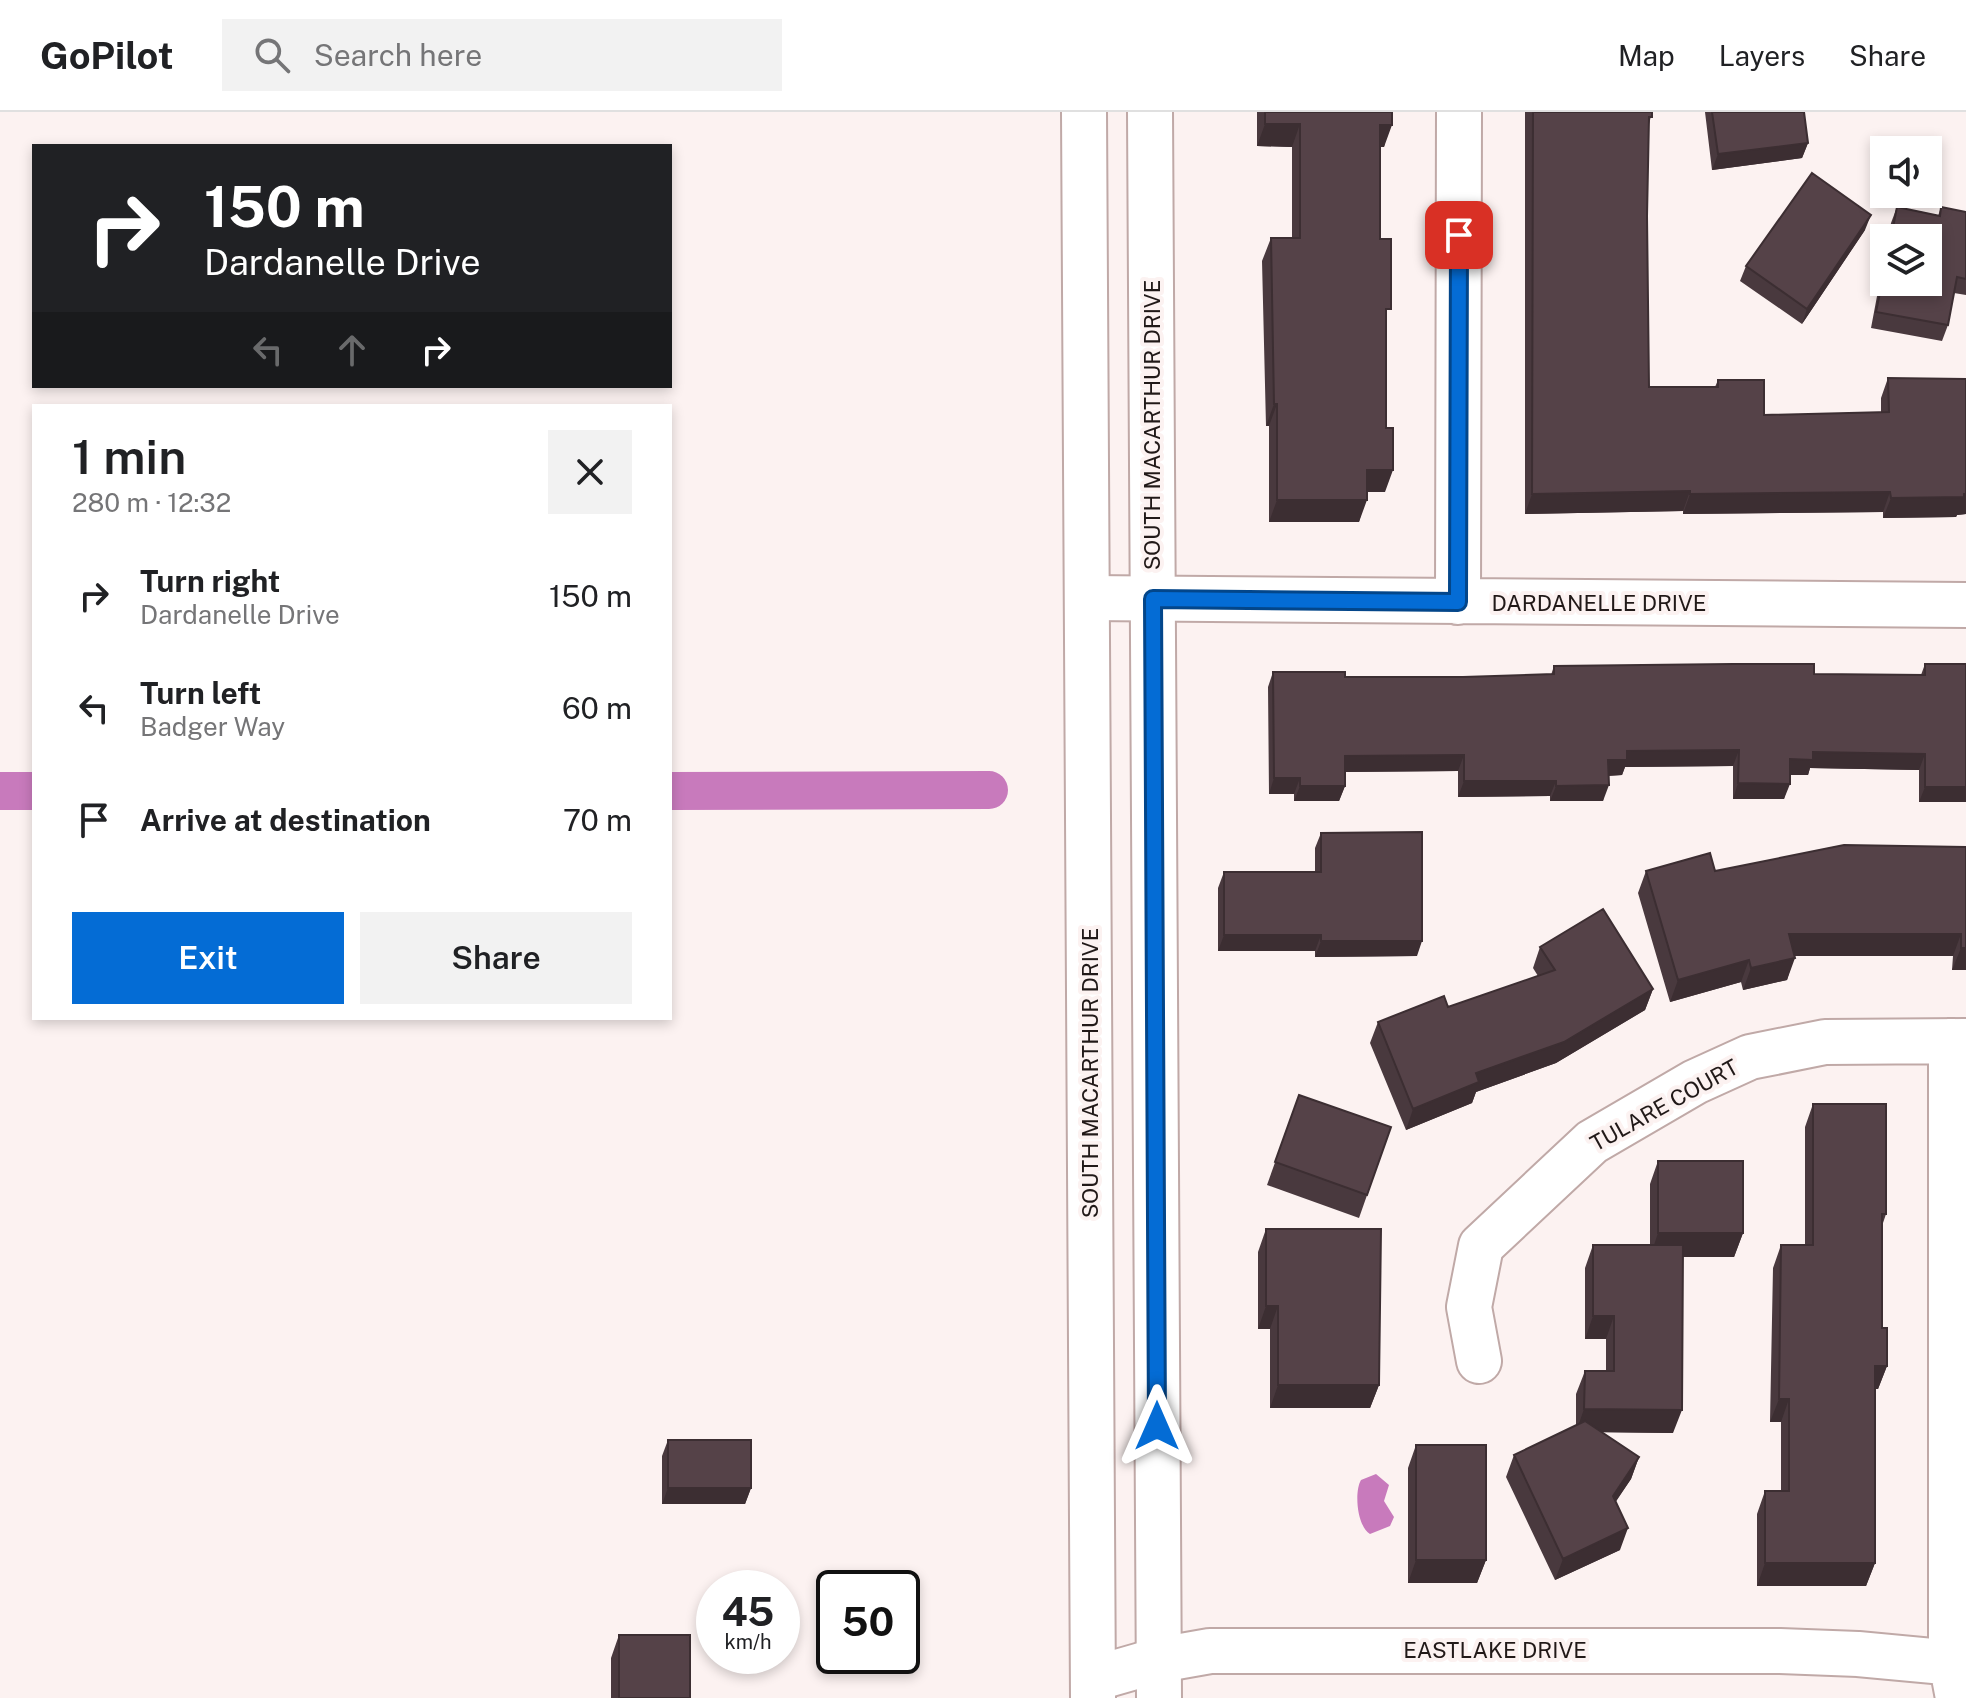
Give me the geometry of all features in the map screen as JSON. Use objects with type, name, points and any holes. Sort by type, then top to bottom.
[{"type":"street","name":"SOUTH MACARTHUR DRIVE","points":[[1084,112],[1093,1688]]},
{"type":"street","name":"SOUTH MACARTHUR DRIVE","points":[[1150,112],[1158,1685]]},
{"type":"street","points":[[1458,602],[1459,112]]},
{"type":"street","name":"DARDANELLE DRIVE","points":[[1087,598],[1966,605]]},
{"type":"street","points":[[1958,1041],[1958,1674]]},
{"type":"street","name":"TULARE COURT","points":[[1479,1361],[1469,1307],[1481,1246],[1592,1142],[1695,1082],[1750,1057],[1825,1042],[1958,1041]]},
{"type":"street","name":"EASTLAKE DRIVE","points":[[1093,1688],[1158,1685],[1210,1651],[1780,1651],[1858,1654],[1958,1674]]},
{"type":"shaded area","points":[[1376,1474],[1389,1485],[1384,1501],[1394,1517],[1390,1526],[1370,1534],[1360,1517],[1358,1492],[1361,1480]]},
{"type":"building","points":[[1265,112],[1392,112],[1392,125],[1380,125],[1380,239],[1391,239],[1391,309],[1386,309],[1386,428],[1393,428],[1393,470],[1367,470],[1367,500],[1277,500],[1271,238],[1300,238],[1300,124],[1265,124]]},
{"type":"building","points":[[1533,112],[1652,112],[1652,117],[1649,117],[1647,216],[1649,387],[1718,387],[1718,380],[1764,380],[1764,415],[1889,412],[1888,378],[1966,379],[1964,497],[1891,498],[1890,492],[1532,494]]},
{"type":"building","points":[[1712,112],[1804,112],[1808,143],[1718,154]]},
{"type":"building","points":[[1812,173],[1871,215],[1807,309],[1746,266]]},
{"type":"building","points":[[1942,207],[1966,212],[1966,279],[1957,277],[1948,325],[1876,312],[1879,296],[1942,296],[1942,224],[1894,224],[1897,208],[1940,216]]},
{"type":"building","points":[[1814,664],[1814,674],[1925,675],[1925,664],[1966,664],[1966,787],[1925,787],[1925,754],[1813,752],[1813,760],[1790,759],[1790,784],[1738,783],[1739,750],[1627,751],[1627,760],[1608,760],[1609,785],[1556,786],[1556,781],[1464,781],[1464,755],[1345,756],[1345,786],[1300,786],[1300,778],[1274,778],[1273,672],[1345,672],[1345,677],[1463,677],[1554,674],[1554,666]]},
{"type":"building","points":[[1422,832],[1422,941],[1321,941],[1321,935],[1224,935],[1224,872],[1321,872],[1321,833]]},
{"type":"building","points":[[1844,845],[1966,847],[1966,948],[1961,948],[1961,934],[1789,934],[1795,958],[1751,968],[1749,960],[1678,980],[1646,871],[1710,853],[1715,871]]},
{"type":"building","points":[[1603,909],[1653,989],[1564,1042],[1476,1073],[1479,1082],[1413,1109],[1378,1022],[1444,996],[1448,1007],[1555,970],[1540,947]]},
{"type":"building","points":[[1299,1095],[1391,1127],[1367,1195],[1275,1162]]},
{"type":"building","points":[[1813,1104],[1886,1104],[1882,1328],[1887,1328],[1887,1366],[1875,1366],[1875,1563],[1765,1563],[1765,1491],[1789,1491],[1789,1399],[1779,1399],[1781,1245],[1813,1245]]},
{"type":"building","points":[[1658,1161],[1743,1161],[1743,1233],[1658,1233]]},
{"type":"building","points":[[1266,1229],[1381,1229],[1379,1385],[1278,1385],[1278,1306],[1266,1306]]},
{"type":"building","points":[[1593,1245],[1683,1245],[1682,1410],[1584,1409],[1585,1371],[1614,1371],[1614,1316],[1593,1316]]},
{"type":"building","points":[[1585,1421],[1639,1457],[1613,1496],[1628,1528],[1563,1559],[1514,1455]]},
{"type":"building","points":[[668,1440],[751,1440],[751,1488],[668,1488]]},
{"type":"building","points":[[1416,1445],[1486,1445],[1486,1560],[1416,1560]]},
{"type":"building","points":[[619,1635],[690,1635],[690,1698],[619,1698]]},
{"type":"waterway","points":[[672,791],[989,790]]},
{"type":"waterway","points":[[0,791],[32,791]]},
{"type":"route","points":[[1157,1426],[1153,599],[1458,602],[1459,235]]}]
